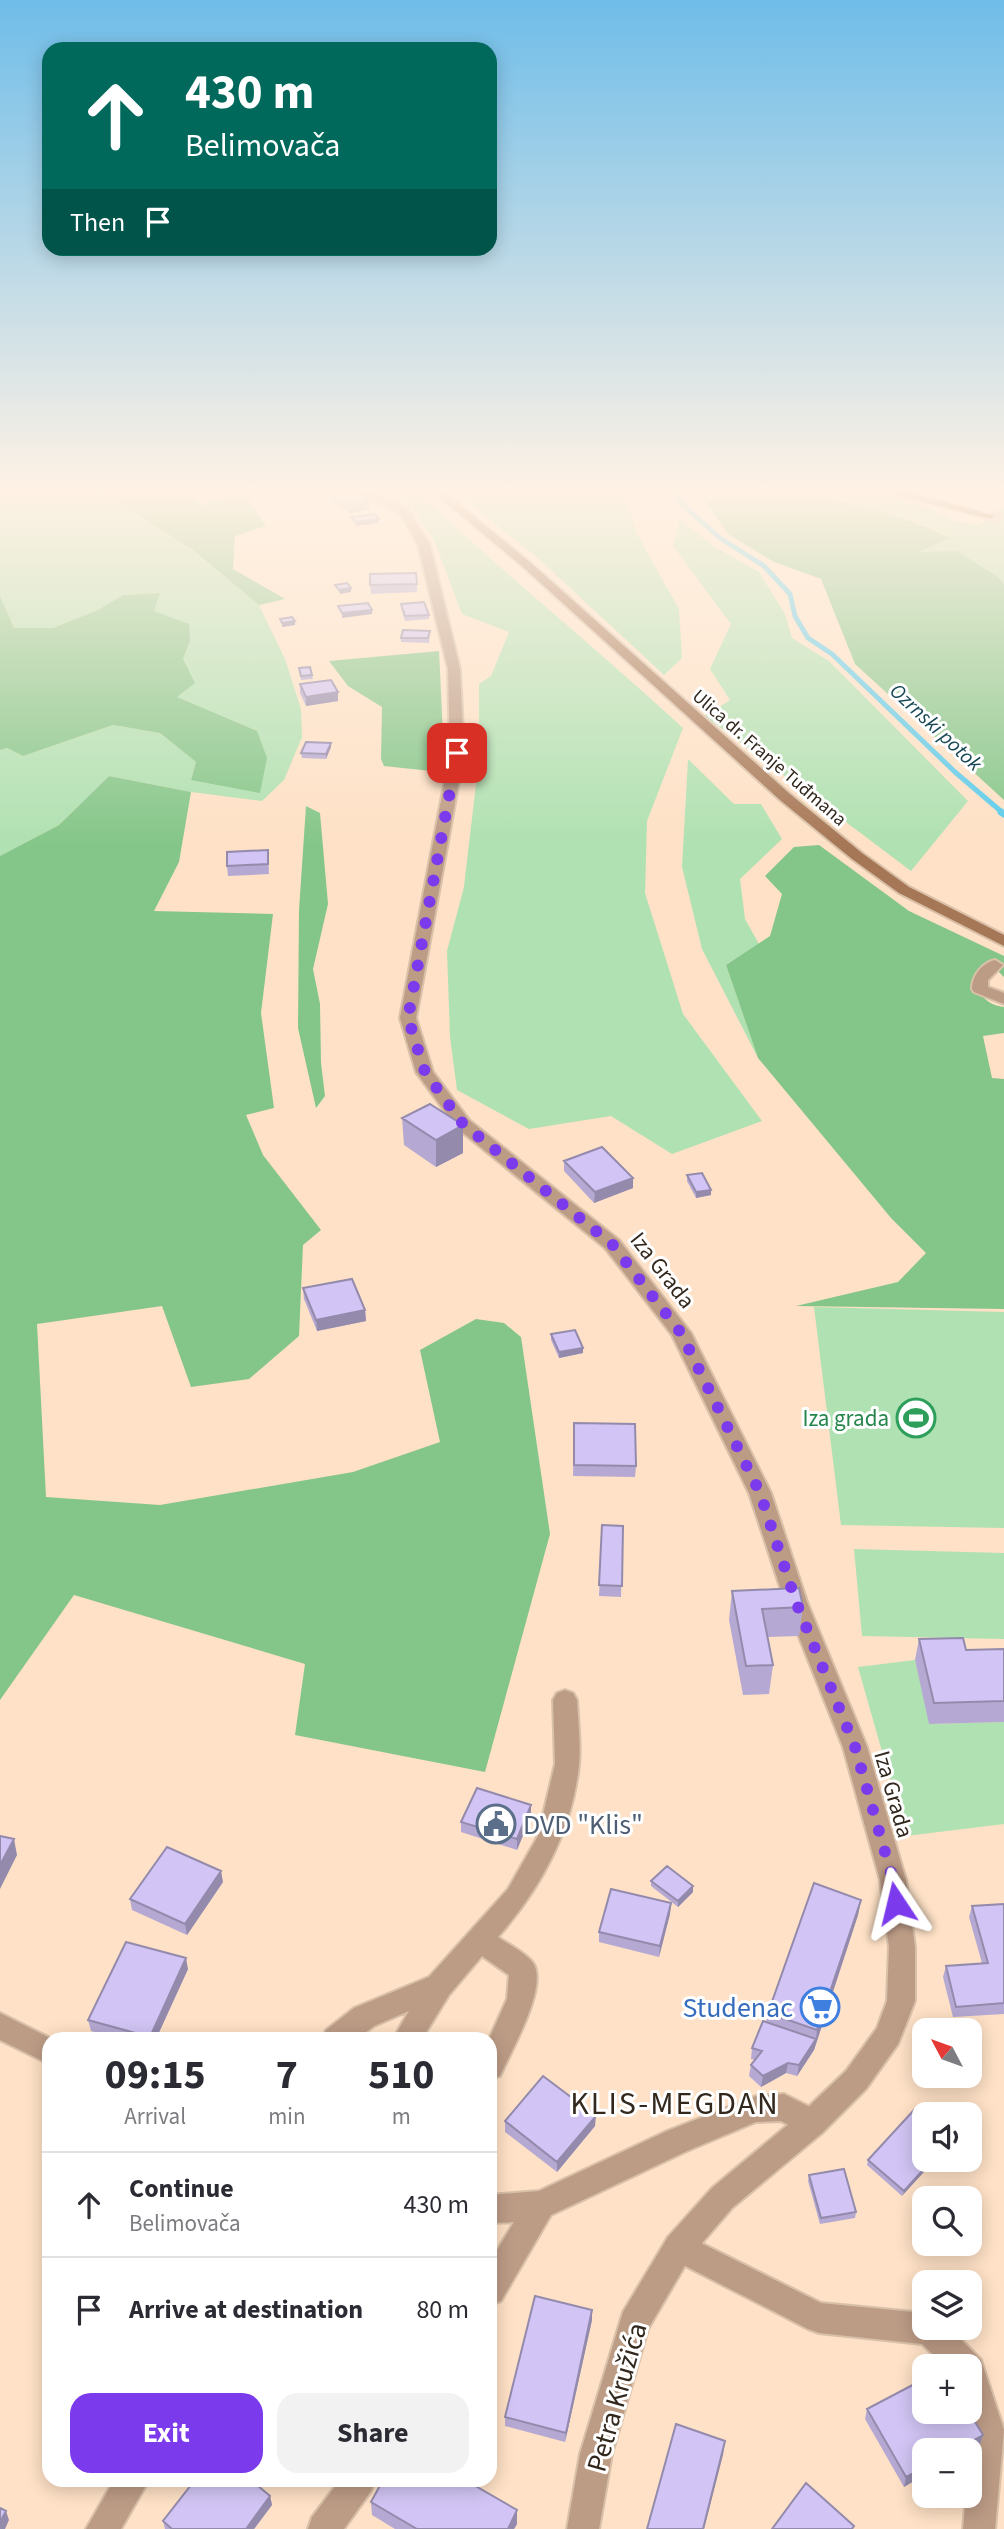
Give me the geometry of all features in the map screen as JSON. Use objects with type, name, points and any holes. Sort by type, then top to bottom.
[{"type":"main road","name":"Ulica dr. Franje Tuđmana","points":[[576,609],[785,797],[857,856],[904,890],[1004,941]]},
{"type":"street","name":"Iza Grada","points":[[440,609],[454,668],[457,753],[408,1018],[425,1072],[463,1124],[612,1244],[681,1333],[760,1493],[796,1602],[855,1747],[893,1880],[902,1947],[901,2001],[888,2035],[856,2080],[812,2123]]},
{"type":"street","points":[[995,965],[980,979],[980,989],[1004,999]]},
{"type":"street","points":[[411,2032],[439,1986],[478,1938],[517,1897],[550,1838],[567,1764],[565,1700]]},
{"type":"street","points":[[478,1938],[523,1970],[521,1999],[497,2052]]},
{"type":"street","points":[[344,2032],[364,2017],[439,1986]]},
{"type":"street","points":[[0,2026],[42,2047]]},
{"type":"street","points":[[497,2209],[541,2206],[677,2141],[756,2109],[784,2107],[812,2123]]},
{"type":"street","name":"Petra Kružića","points":[[583,2529],[596,2454],[634,2323],[679,2246],[722,2198],[812,2123]]},
{"type":"street","points":[[497,2278],[541,2206]]},
{"type":"street","points":[[679,2246],[819,2318],[928,2329],[953,2354]]},
{"type":"street","points":[[979,2529],[988,2430],[982,2410]]},
{"type":"street","points":[[102,2529],[129,2487]]},
{"type":"street","points":[[324,2529],[355,2487]]},
{"type":"green space","points":[[0,609],[6,609],[14,628],[53,628],[98,610],[155,609],[189,624],[190,641],[183,659],[195,683],[177,697],[257,731],[267,758],[260,793],[191,780],[196,762],[160,733],[113,725],[23,756],[7,748],[0,750]]},
{"type":"green space","points":[[6,609],[100,609],[53,628],[14,628]]},
{"type":"green space","points":[[261,609],[285,659],[301,709],[302,737],[284,780],[262,801],[191,792],[109,776],[59,825],[0,856],[0,750],[7,748],[23,756],[113,725],[160,733],[196,762],[191,780],[257,731],[176,697],[183,659],[190,641],[154,611]]},
{"type":"green space","points":[[460,609],[548,609],[683,728],[647,821],[645,893],[683,1014],[762,1121],[672,1154],[611,1116],[529,1129],[457,1090],[450,1037],[447,951],[464,887],[479,758],[479,684],[491,676],[509,632],[462,614]]},
{"type":"green space","points":[[593,609],[679,609],[682,658],[664,675]]},
{"type":"green space","points":[[720,609],[782,609],[792,638],[829,661],[968,801],[911,871],[705,716],[730,700],[710,669],[731,624]]},
{"type":"green space","points":[[833,609],[1004,609],[1004,800],[855,664]]},
{"type":"green space","points":[[439,651],[444,755],[440,772],[384,766],[381,759],[382,707],[348,686],[329,661]]},
{"type":"green space","points":[[688,759],[734,804],[761,804],[782,839],[740,879],[745,919],[759,944],[726,965],[758,1058],[702,949],[682,867]]},
{"type":"green space","points":[[109,776],[191,792],[179,862],[154,911],[273,914],[261,1013],[274,1108],[246,1115],[263,1155],[321,1230],[303,1245],[299,1336],[249,1379],[191,1387],[162,1306],[37,1324],[46,1497],[160,1505],[353,1472],[440,1442],[420,1350],[476,1319],[504,1323],[521,1337],[550,1534],[485,1772],[295,1735],[305,1664],[74,1595],[0,1700],[0,856],[59,825]]},
{"type":"green space","points":[[306,806],[320,813],[328,904],[313,969],[320,1004],[321,1063],[325,1096],[316,1108],[298,1028],[299,910]]},
{"type":"green space","points":[[819,845],[909,911],[1004,956],[1004,977],[990,963],[974,976],[984,998],[992,1004],[1004,1007],[1004,1033],[983,1036],[992,1078],[1004,1079],[1004,1309],[796,1306],[898,1282],[926,1253],[891,1218],[758,1058],[726,965],[770,936],[782,894],[765,876],[794,847]]},
{"type":"green space","name":"Iza grada","points":[[814,1307],[1004,1312],[1004,1528],[841,1525]]},
{"type":"green space","points":[[854,1549],[1004,1553],[1004,1639],[862,1636]]},
{"type":"green space","points":[[915,1660],[930,1724],[1004,1722],[1004,1824],[906,1836],[858,1667]]},
{"type":"building","points":[[340,609],[372,610],[342,613]]},
{"type":"building","points":[[403,609],[427,609],[429,615],[405,616]]},
{"type":"building","points":[[292,617],[295,621],[282,623],[280,619]]},
{"type":"building","points":[[403,630],[430,631],[428,638],[401,638]]},
{"type":"building","points":[[310,667],[312,675],[301,676],[299,668]]},
{"type":"building","points":[[331,680],[338,692],[306,697],[300,684]]},
{"type":"building","points":[[306,742],[331,743],[326,754],[301,753]]},
{"type":"building","points":[[268,850],[268,864],[227,866],[227,852]]},
{"type":"building","points":[[430,1104],[463,1125],[436,1140],[402,1118]]},
{"type":"building","points":[[602,1147],[633,1178],[595,1192],[564,1161]]},
{"type":"building","points":[[702,1173],[711,1190],[696,1192],[687,1175]]},
{"type":"building","points":[[352,1279],[365,1310],[316,1320],[303,1288]]},
{"type":"building","points":[[575,1330],[583,1348],[559,1352],[551,1334]]},
{"type":"building","points":[[574,1423],[635,1424],[636,1466],[574,1465]]},
{"type":"building","points":[[602,1525],[623,1526],[622,1586],[599,1585]]},
{"type":"building","points":[[799,1588],[803,1607],[762,1609],[773,1665],[746,1666],[732,1591]]},
{"type":"building","points":[[963,1638],[966,1650],[1004,1649],[1004,1701],[934,1703],[919,1639]]},
{"type":"building","name":"DVD \"Klis\"","points":[[477,1788],[531,1805],[517,1839],[461,1822]]},
{"type":"building","points":[[0,1836],[14,1839],[0,1865]]},
{"type":"building","points":[[167,1847],[221,1871],[185,1924],[130,1899]]},
{"type":"building","points":[[667,1866],[693,1886],[678,1901],[651,1881]]},
{"type":"building","points":[[814,1883],[861,1900],[817,2030],[768,2013]]},
{"type":"building","points":[[611,1889],[671,1903],[660,1946],[599,1932]]},
{"type":"building","points":[[1004,1904],[1004,2003],[956,2007],[946,1966],[988,1963],[972,1906]]},
{"type":"building","points":[[126,1942],[186,1958],[152,2032],[132,2032],[88,2020]]},
{"type":"building","points":[[763,2021],[816,2039],[799,2065],[788,2063],[763,2076],[751,2065],[762,2051],[752,2048]]},
{"type":"building","points":[[543,2076],[596,2116],[557,2162],[505,2121]]},
{"type":"building","points":[[912,2112],[912,2172],[921,2172],[904,2191],[868,2160]]},
{"type":"building","points":[[844,2169],[856,2212],[821,2218],[809,2175]]},
{"type":"building","points":[[535,2296],[592,2310],[566,2433],[505,2417]]},
{"type":"building","points":[[912,2385],[912,2424],[976,2424],[983,2435],[978,2438],[912,2438],[912,2474],[906,2477],[867,2409]]},
{"type":"building","points":[[676,2424],[725,2441],[703,2529],[647,2529]]},
{"type":"building","points":[[806,2483],[854,2526],[852,2529],[772,2529]]},
{"type":"building","points":[[190,2487],[259,2487],[270,2496],[246,2529],[172,2529],[163,2521]]},
{"type":"building","points":[[379,2487],[477,2487],[517,2510],[508,2529],[417,2529],[371,2502]]},
{"type":"building","points":[[0,2508],[6,2511],[0,2522]]},
{"type":"waterway","name":"Ozrnski potok","points":[[793,609],[808,638],[832,654],[955,772],[1003,813]]},
{"type":"place","name":"Iza grada","points":[[916,1418]]},
{"type":"place","name":"DVD \"Klis\"","points":[[496,1824]]},
{"type":"place","name":"Studenac","points":[[820,2007]]},
{"type":"district","name":"KLIS-MEGDAN","points":[[675,2103]]},
{"type":"route","points":[[457,753],[408,1018],[425,1072],[463,1124],[612,1244],[681,1333],[760,1493],[796,1602],[855,1747],[893,1880],[896,1903]]}]
